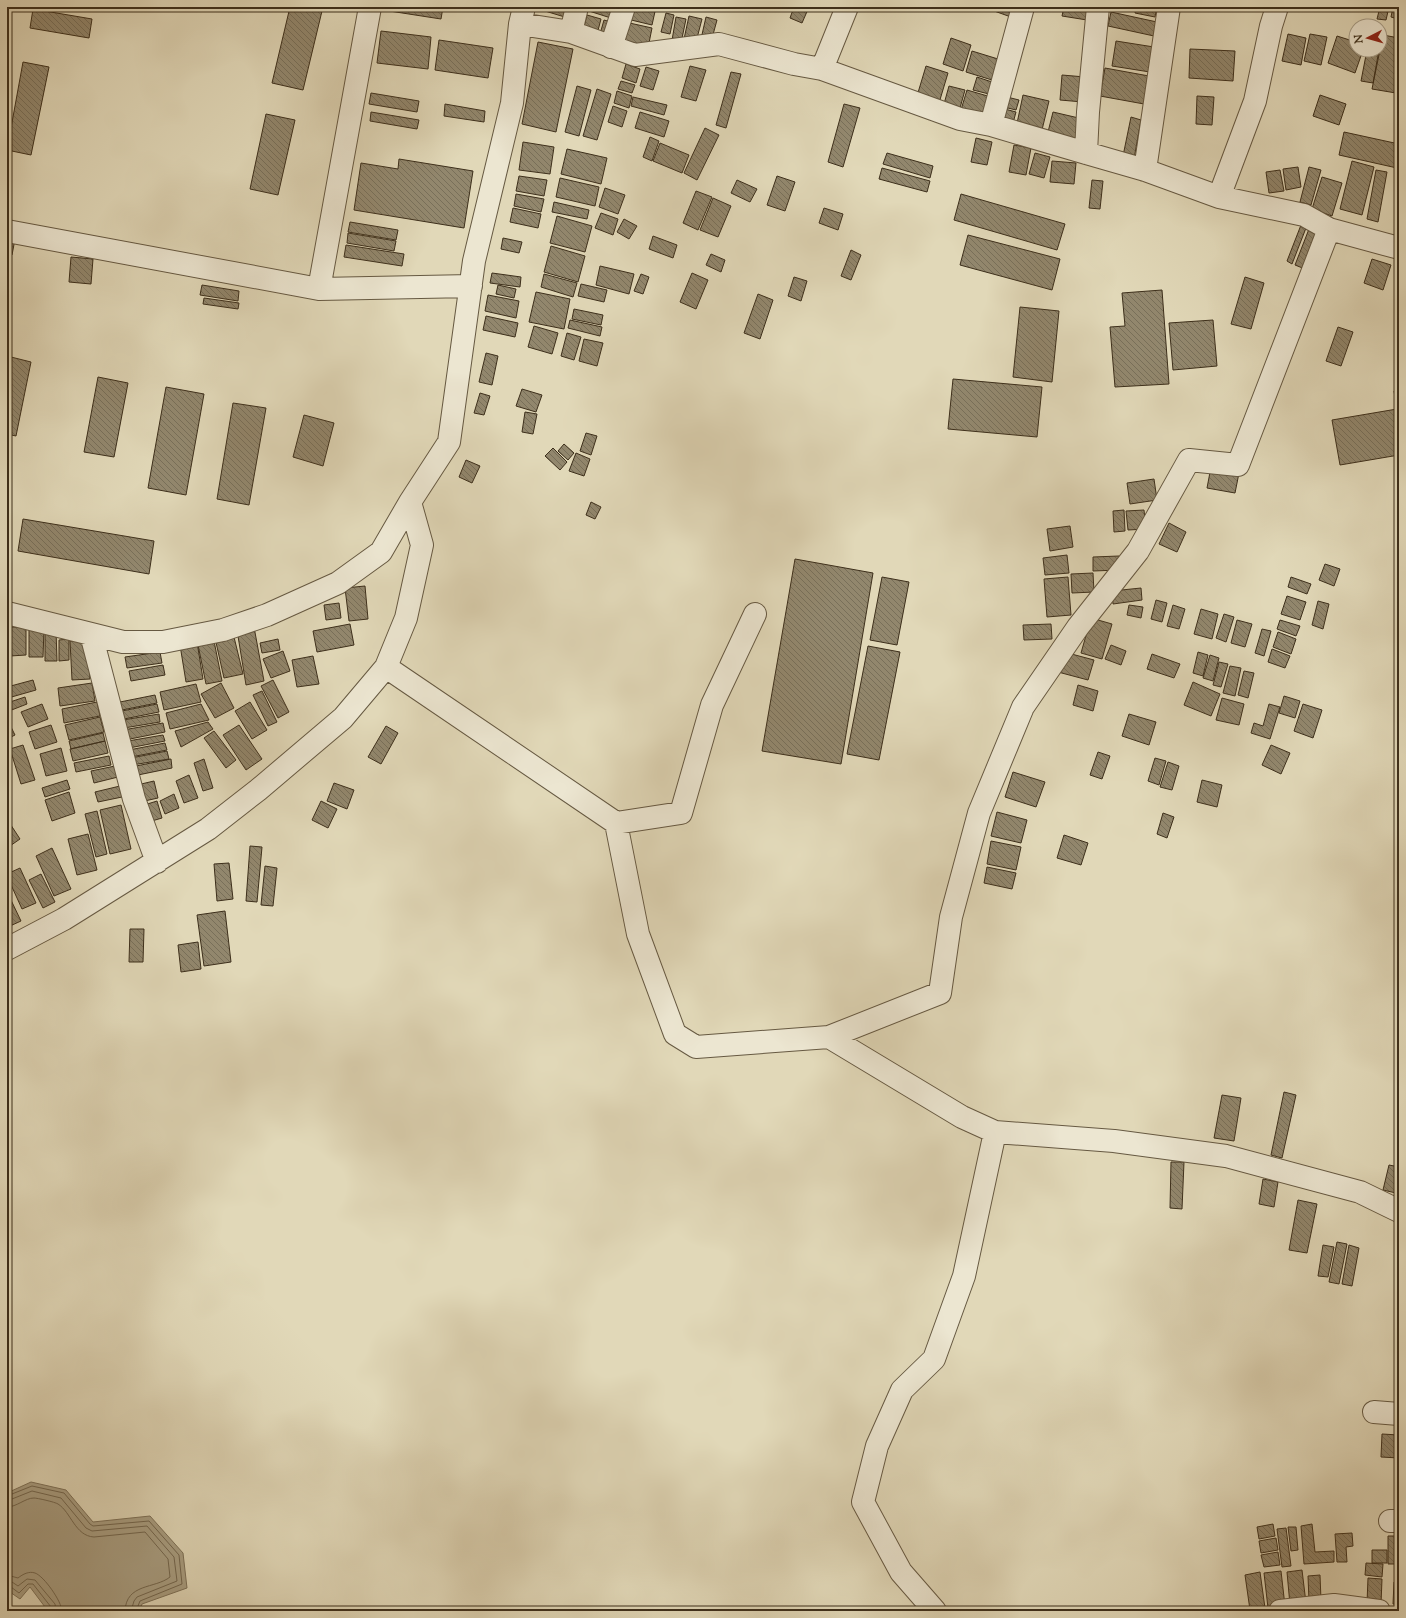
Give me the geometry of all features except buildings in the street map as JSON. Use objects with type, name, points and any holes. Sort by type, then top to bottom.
[{"type":"street","points":[[319,289],[370,7]]},
{"type":"street","points":[[572,32],[577,7]]},
{"type":"street","points":[[611,47],[624,7]]},
{"type":"street","points":[[822,69],[847,7]]},
{"type":"street","points":[[991,125],[1023,7]]},
{"type":"street","points":[[1086,153],[1088,112],[1098,7]]},
{"type":"street","points":[[1145,170],[1169,7]]},
{"type":"street","points":[[1219,197],[1254,101],[1271,26],[1277,7]]},
{"type":"street","points":[[7,613],[61,628],[123,642],[163,642],[223,630],[267,615],[338,583],[381,552],[410,502],[449,442],[474,261],[512,103],[522,16],[636,55],[720,44],[794,64],[822,69],[960,119],[991,125],[1145,170],[1219,197],[1304,215],[1329,229],[1399,248]]},
{"type":"street","points":[[616,823],[638,934],[675,1034],[696,1047],[829,1037],[940,993],[951,917],[979,813],[1023,707],[1078,627],[1138,552],[1190,460],[1238,465],[1329,229]]},
{"type":"street","points":[[7,231],[319,289],[471,286]]},
{"type":"street","points":[[7,948],[64,919],[208,829],[258,790],[342,718],[386,667],[406,618],[422,545],[410,502]]},
{"type":"street","points":[[386,667],[616,823],[681,813],[712,705],[755,614]]},
{"type":"street","points":[[91,634],[134,799],[157,862]]},
{"type":"street","points":[[829,1037],[962,1117],[995,1132],[1114,1141],[1226,1156],[1360,1192],[1399,1211]]},
{"type":"street","points":[[935,1611],[902,1572],[863,1502],[877,1446],[902,1390],[934,1359],[964,1276],[995,1132]]},
{"type":"street","points":[[1374,1412],[1399,1414]]},
{"type":"street","points":[[1280,1611],[1334,1605],[1379,1611]]},
{"type":"water","points":[[31,1482],[66,1490],[93,1522],[150,1516],[183,1553],[187,1588],[142,1604],[139,1611],[48,1611],[30,1587],[20,1599],[7,1590],[7,1493]]}]
